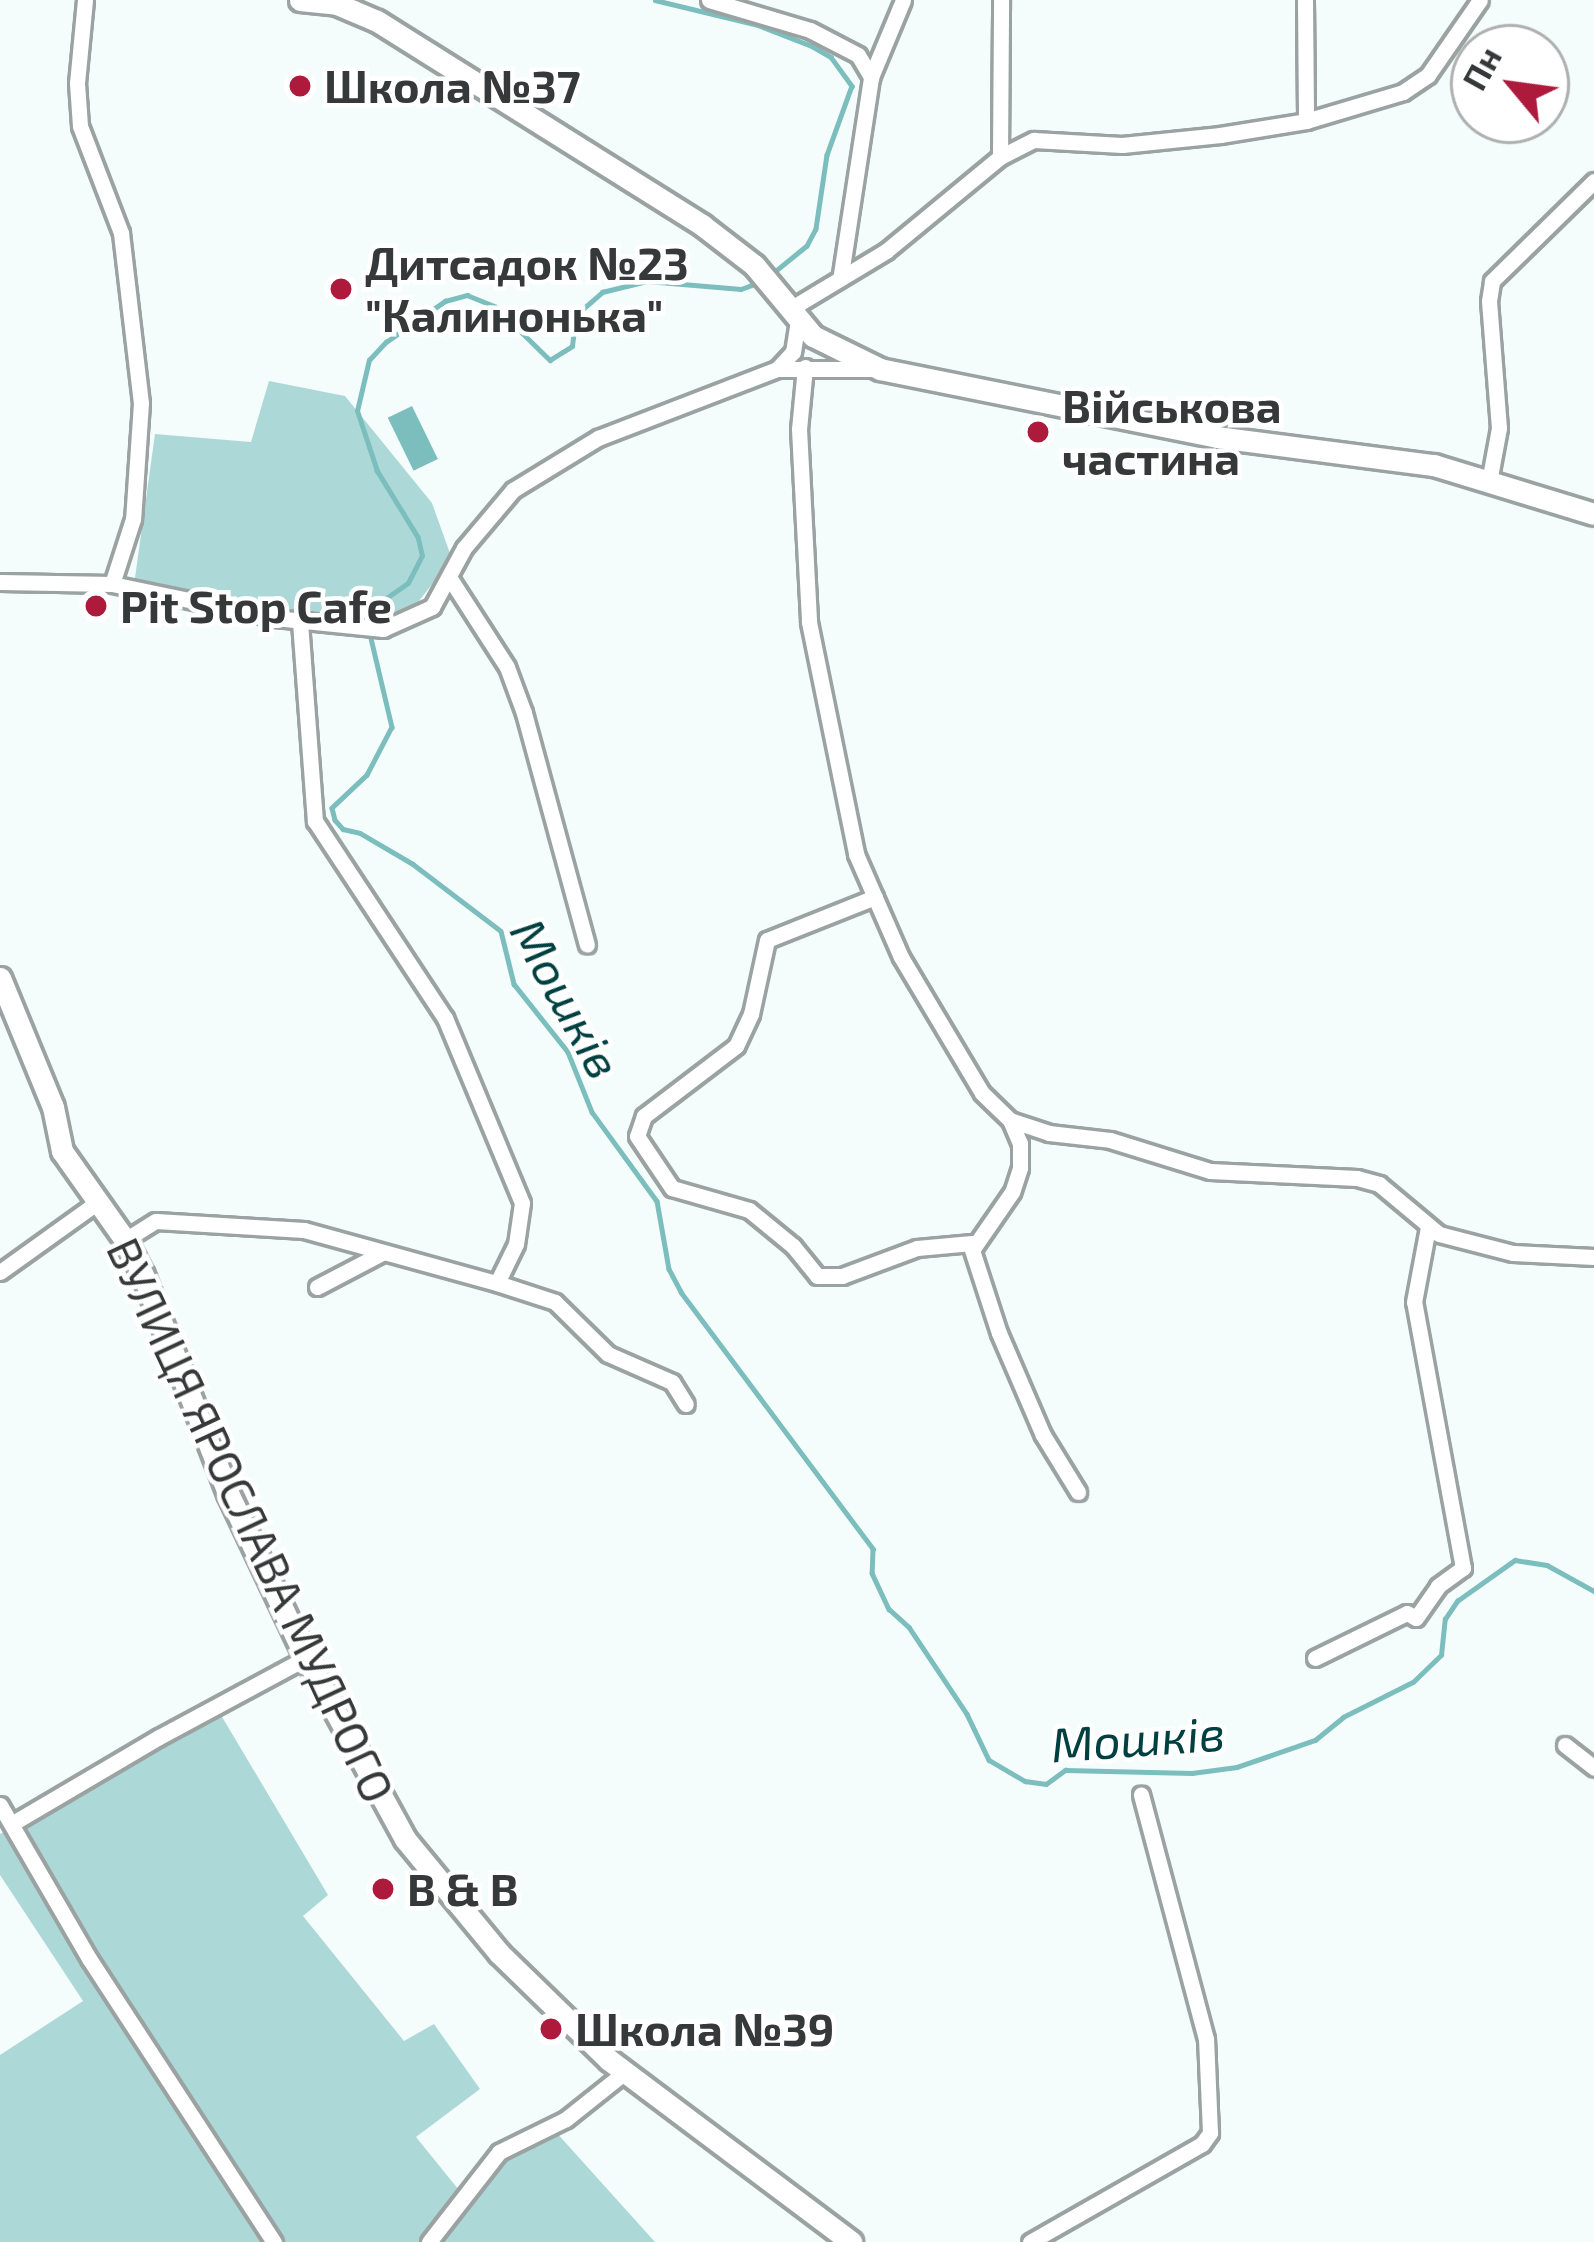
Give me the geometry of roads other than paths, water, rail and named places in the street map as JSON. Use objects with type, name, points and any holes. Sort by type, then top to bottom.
[{"type":"main road","points":[[300,0],[336,2],[431,54],[702,225],[754,265],[794,315],[832,347],[880,369],[1062,410],[1217,437],[1434,465],[1594,514]]},
{"type":"main road","name":"ВУЛИЦЯ ЯРОСЛАВА МУДРОГО","points":[[0,978],[53,1107],[62,1151],[95,1204],[125,1240],[228,1493],[306,1658],[369,1778],[453,1903],[561,2017],[625,2072],[851,2242]]},
{"type":"street","points":[[85,0],[77,82],[80,126],[121,233],[141,404],[133,519],[112,584]]},
{"type":"street","points":[[709,0],[811,30],[858,55],[871,77]]},
{"type":"street","points":[[841,274],[871,77],[903,0]]},
{"type":"street","points":[[1000,157],[1001,0]]},
{"type":"street","points":[[1305,0],[1306,121]]},
{"type":"street","points":[[777,369],[793,352],[794,315],[841,274],[886,251],[1000,157],[1034,140],[1122,145],[1306,121],[1402,92],[1428,75],[1480,0]]},
{"type":"street","points":[[1489,482],[1499,428],[1489,301],[1492,281],[1594,181]]},
{"type":"street","points":[[805,367],[799,388],[808,622],[856,854],[875,897],[901,957],[982,1093],[1010,1120],[1020,1143],[1020,1168],[1012,1192],[972,1243],[916,1248],[842,1276],[817,1276],[783,1236],[749,1210],[672,1188],[637,1136],[644,1116],[736,1046],[751,1014],[767,940],[875,897]]},
{"type":"street","points":[[0,582],[112,584],[300,622],[383,628],[420,616],[451,580],[464,548],[485,519],[553,463],[598,438],[777,369],[880,369]]},
{"type":"street","points":[[451,580],[506,667],[524,713],[587,945]]},
{"type":"street","points":[[300,622],[315,821],[445,1018],[522,1203],[516,1244],[497,1283]]},
{"type":"street","points":[[1010,1120],[1049,1133],[1110,1140],[1210,1171],[1358,1178],[1378,1184],[1438,1234],[1514,1253],[1594,1257]]},
{"type":"street","points":[[0,1272],[95,1204]]},
{"type":"street","points":[[125,1240],[156,1221],[304,1230],[497,1283],[555,1302],[608,1354],[672,1382],[686,1404]]},
{"type":"street","points":[[1315,1658],[1407,1613],[1417,1618],[1438,1586],[1463,1568],[1414,1301],[1428,1227]]},
{"type":"street","points":[[972,1243],[977,1275],[999,1334],[1043,1435],[1078,1492]]},
{"type":"street","points":[[317,1287],[382,1252]]},
{"type":"street","points":[[13,1823],[158,1737],[306,1658]]},
{"type":"street","points":[[1565,1744],[1594,1768]]},
{"type":"street","points":[[1030,2242],[1202,2144],[1210,2133],[1205,2038],[1141,1795]]},
{"type":"street","points":[[0,1805],[90,1960],[274,2242]]},
{"type":"street","points":[[430,2242],[499,2152],[566,2119],[625,2072]]},
{"type":"waterway","name":"Мошків","points":[[655,0],[758,25],[812,46],[831,57],[852,86],[827,155],[816,229],[807,246],[770,276]]},
{"type":"waterway","name":"Мошків","points":[[371,623],[375,606],[408,583],[422,556],[418,538],[377,471],[357,411],[369,360],[386,342],[445,301],[467,295],[496,307],[550,360],[572,346],[576,315],[602,292],[647,281],[741,289],[760,282]]},
{"type":"waterway","name":"Мошків","points":[[370,634],[392,727],[367,775],[332,808],[335,820],[343,829],[360,833],[413,864],[501,931],[514,984],[568,1052],[592,1112],[657,1201],[669,1269],[681,1292],[873,1549],[872,1573],[889,1609],[909,1627],[967,1714],[989,1760],[1025,1781],[1046,1784],[1065,1770],[1192,1773],[1237,1767],[1315,1740],[1343,1717],[1413,1682],[1441,1655],[1445,1619],[1457,1601],[1515,1560],[1547,1565],[1594,1591]]},
{"type":"place","name":"Школа №37","points":[[300,86]]},
{"type":"place","name":"Дитсадок №23 \"Калинонька\"","points":[[341,289]]},
{"type":"place","name":"Військова частина","points":[[1038,432]]},
{"type":"place","name":"Pit Stop Cafe","points":[[96,606]]},
{"type":"place","name":"B & B","points":[[383,1889]]},
{"type":"place","name":"Школа №39","points":[[551,2029]]}]
